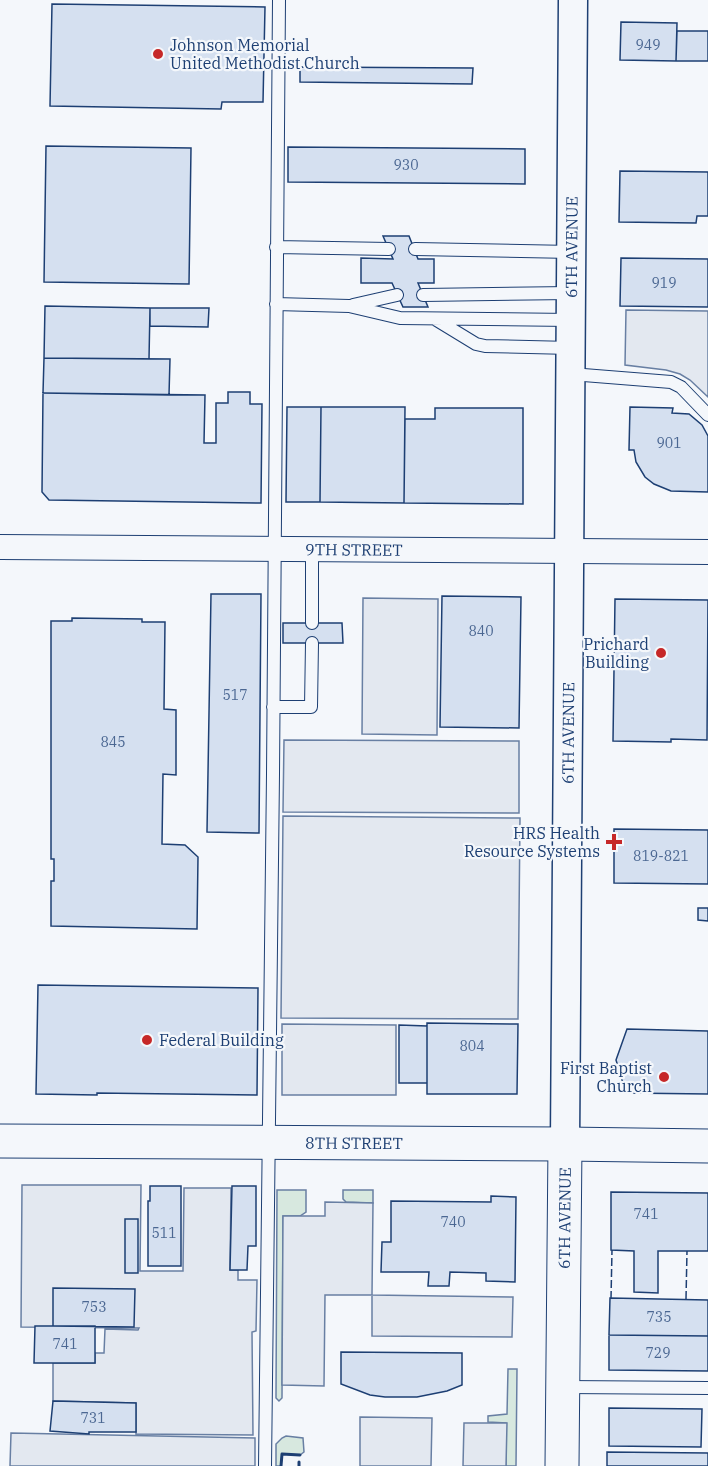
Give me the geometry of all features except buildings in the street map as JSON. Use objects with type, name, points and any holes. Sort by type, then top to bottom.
[{"type":"main road","name":"8TH STREET","points":[[0,1141],[708,1146]]},
{"type":"main road","name":"6TH AVENUE","points":[[562,1466],[565,1144]]},
{"type":"street","name":"6TH AVENUE","points":[[565,1144],[573,0]]},
{"type":"street","name":"9TH STREET","points":[[0,547],[708,552]]},
{"type":"lane","points":[[265,1466],[279,0]]},
{"type":"lane","points":[[276,247],[388,249]]},
{"type":"lane","points":[[414,249],[572,252]]},
{"type":"lane","points":[[349,306],[397,295]]},
{"type":"lane","points":[[423,295],[571,307]]},
{"type":"lane","points":[[276,304],[349,306],[400,318],[434,319],[571,307]]},
{"type":"lane","points":[[434,319],[476,344],[671,382],[681,387],[708,415]]},
{"type":"lane","points":[[312,550],[312,623]]},
{"type":"lane","points":[[273,707],[312,707],[312,643]]},
{"type":"lane","points":[[562,1387],[708,1388]]},
{"type":"shaded area","points":[[626,310],[708,311],[708,397],[680,374],[625,365]]},
{"type":"shaded area","points":[[363,598],[438,599],[437,735],[362,734]]},
{"type":"shaded area","points":[[284,740],[519,741],[519,813],[283,812]]},
{"type":"shaded area","points":[[283,816],[520,818],[518,1019],[281,1018]]},
{"type":"shaded area","points":[[282,1024],[396,1025],[396,1095],[282,1095]]},
{"type":"shaded area","points":[[22,1185],[141,1185],[140,1271],[183,1271],[184,1188],[231,1188],[230,1270],[238,1270],[238,1280],[257,1280],[256,1331],[252,1332],[253,1435],[136,1434],[136,1403],[53,1401],[53,1363],[95,1363],[95,1353],[104,1353],[105,1329],[138,1330],[139,1328],[21,1327]]},
{"type":"shaded area","points":[[277,1190],[306,1190],[306,1212],[300,1216],[283,1216],[282,1398],[279,1401],[276,1398]]},
{"type":"shaded area","points":[[343,1190],[373,1190],[373,1203],[346,1202],[343,1199]]},
{"type":"shaded area","points":[[325,1202],[373,1203],[372,1295],[325,1295],[324,1386],[282,1385],[283,1216],[325,1216]]},
{"type":"shaded area","points":[[372,1295],[513,1297],[512,1337],[372,1336]]},
{"type":"shaded area","points":[[508,1369],[517,1369],[516,1466],[506,1466],[506,1423],[488,1422],[488,1416],[507,1414]]},
{"type":"shaded area","points":[[360,1417],[432,1418],[431,1466],[360,1466]]},
{"type":"shaded area","points":[[464,1423],[507,1423],[506,1466],[463,1466]]},
{"type":"shaded area","points":[[11,1433],[255,1438],[255,1466],[10,1466]]},
{"type":"shaded area","points":[[286,1436],[303,1438],[304,1452],[300,1455],[282,1454],[281,1466],[276,1466],[276,1444]]},
{"type":"fence","points":[[611,1299],[612,1250]]},
{"type":"fence","points":[[686,1299],[687,1251]]},
{"type":"wall","points":[[281,1466],[282,1454],[300,1455]]},
{"type":"place","name":"Johnson Memorial United Methodist Church","points":[[158,54]]},
{"type":"place","name":"Prichard Building","points":[[661,653]]},
{"type":"place","name":"HRS Health Resource Systems","points":[[614,842]]},
{"type":"place","name":"Federal Building","points":[[147,1040]]},
{"type":"place","name":"First Baptist Church","points":[[664,1077]]}]
